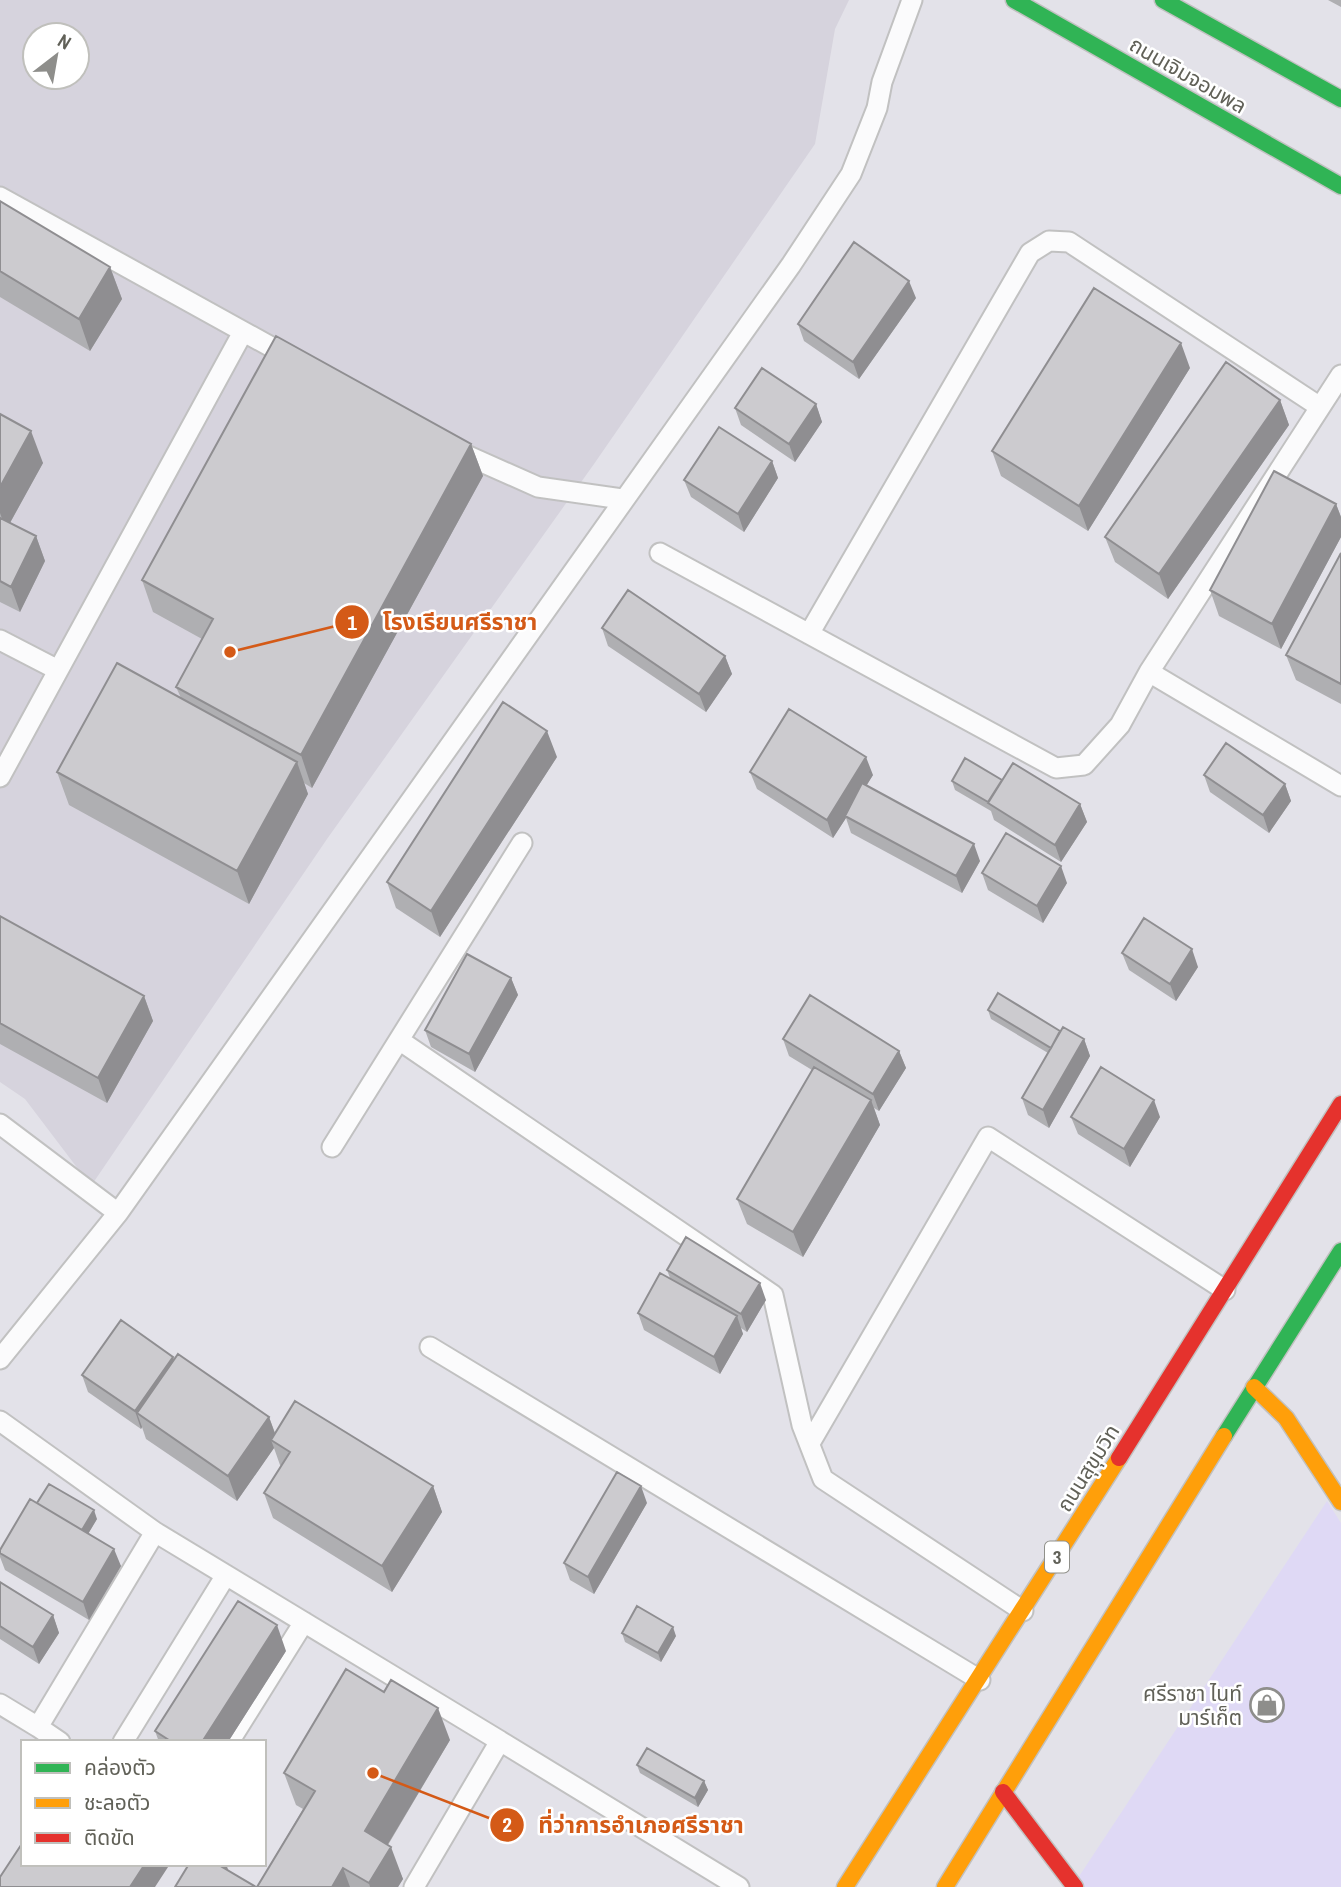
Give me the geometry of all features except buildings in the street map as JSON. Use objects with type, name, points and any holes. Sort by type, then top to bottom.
[{"type":"main road","name":"ถนนเจิมจอมพล","points":[[1014,0],[1341,186]]},
{"type":"main road","points":[[1163,0],[1341,99]]},
{"type":"main road","name":"ถนนสุขุมวิท","points":[[845,1887],[980,1680],[1341,1104]]},
{"type":"main road","points":[[945,1887],[1341,1251]]},
{"type":"main road","points":[[1254,1387],[1286,1418],[1341,1502]]},
{"type":"main road","points":[[1003,1793],[1075,1887]]},
{"type":"lane","points":[[0,1359],[118,1213],[359,877],[622,499],[791,265],[851,174],[877,108],[882,82],[912,0]]},
{"type":"lane","points":[[0,197],[316,372]]},
{"type":"lane","points":[[809,634],[1030,253],[1049,242],[1069,242],[1320,407]]},
{"type":"lane","points":[[0,777],[243,332]]},
{"type":"lane","points":[[660,553],[1056,768],[1084,765],[1120,726],[1149,672],[1341,375]]},
{"type":"lane","points":[[437,440],[474,460],[538,487],[622,499]]},
{"type":"lane","points":[[0,640],[58,670]]},
{"type":"lane","points":[[1149,672],[1341,786]]},
{"type":"lane","points":[[332,1147],[522,843]]},
{"type":"lane","points":[[399,1040],[773,1295],[802,1425],[823,1479],[1023,1611]]},
{"type":"lane","points":[[0,1125],[118,1213]]},
{"type":"lane","points":[[810,1443],[988,1137],[1225,1290]]},
{"type":"lane","points":[[430,1347],[980,1680]]},
{"type":"lane","points":[[0,1421],[155,1532],[739,1887]]},
{"type":"lane","points":[[38,1727],[155,1532]]},
{"type":"lane","points":[[124,1740],[226,1575]]},
{"type":"lane","points":[[230,1740],[304,1622]]},
{"type":"lane","points":[[0,1704],[57,1740]]},
{"type":"lane","points":[[414,1887],[500,1741]]},
{"type":"shaded area","points":[[0,0],[849,0],[835,29],[815,144],[594,464],[327,839],[91,1186],[25,1099],[0,1082]]},
{"type":"shaded area","name":"ศรีราชา ไนท์ มาร์เก็ต","points":[[1327,1501],[1341,1523],[1341,1887],[1072,1887]]},
{"type":"traffic: fast","points":[[1014,0],[1341,186]]},
{"type":"traffic: fast","points":[[1163,0],[1341,99]]},
{"type":"traffic: fast","points":[[1224,1436],[1341,1251]]},
{"type":"traffic: slow","points":[[1254,1387],[1286,1418],[1341,1502]]},
{"type":"traffic: slow","points":[[945,1887],[1224,1436]]},
{"type":"traffic: slow","points":[[845,1887],[1119,1458]]},
{"type":"traffic: jam","points":[[1119,1458],[1341,1104]]},
{"type":"traffic: jam","points":[[1003,1792],[1075,1887]]},
{"type":"place","name":"โรงเรียนศรีราชา","points":[[230,652]]},
{"type":"place","name":"ศรีราชา ไนท์ มาร์เก็ต","points":[[1267,1705]]},
{"type":"place","name":"ที่ว่าการอำเภอศรีราชา","points":[[373,1773]]}]
